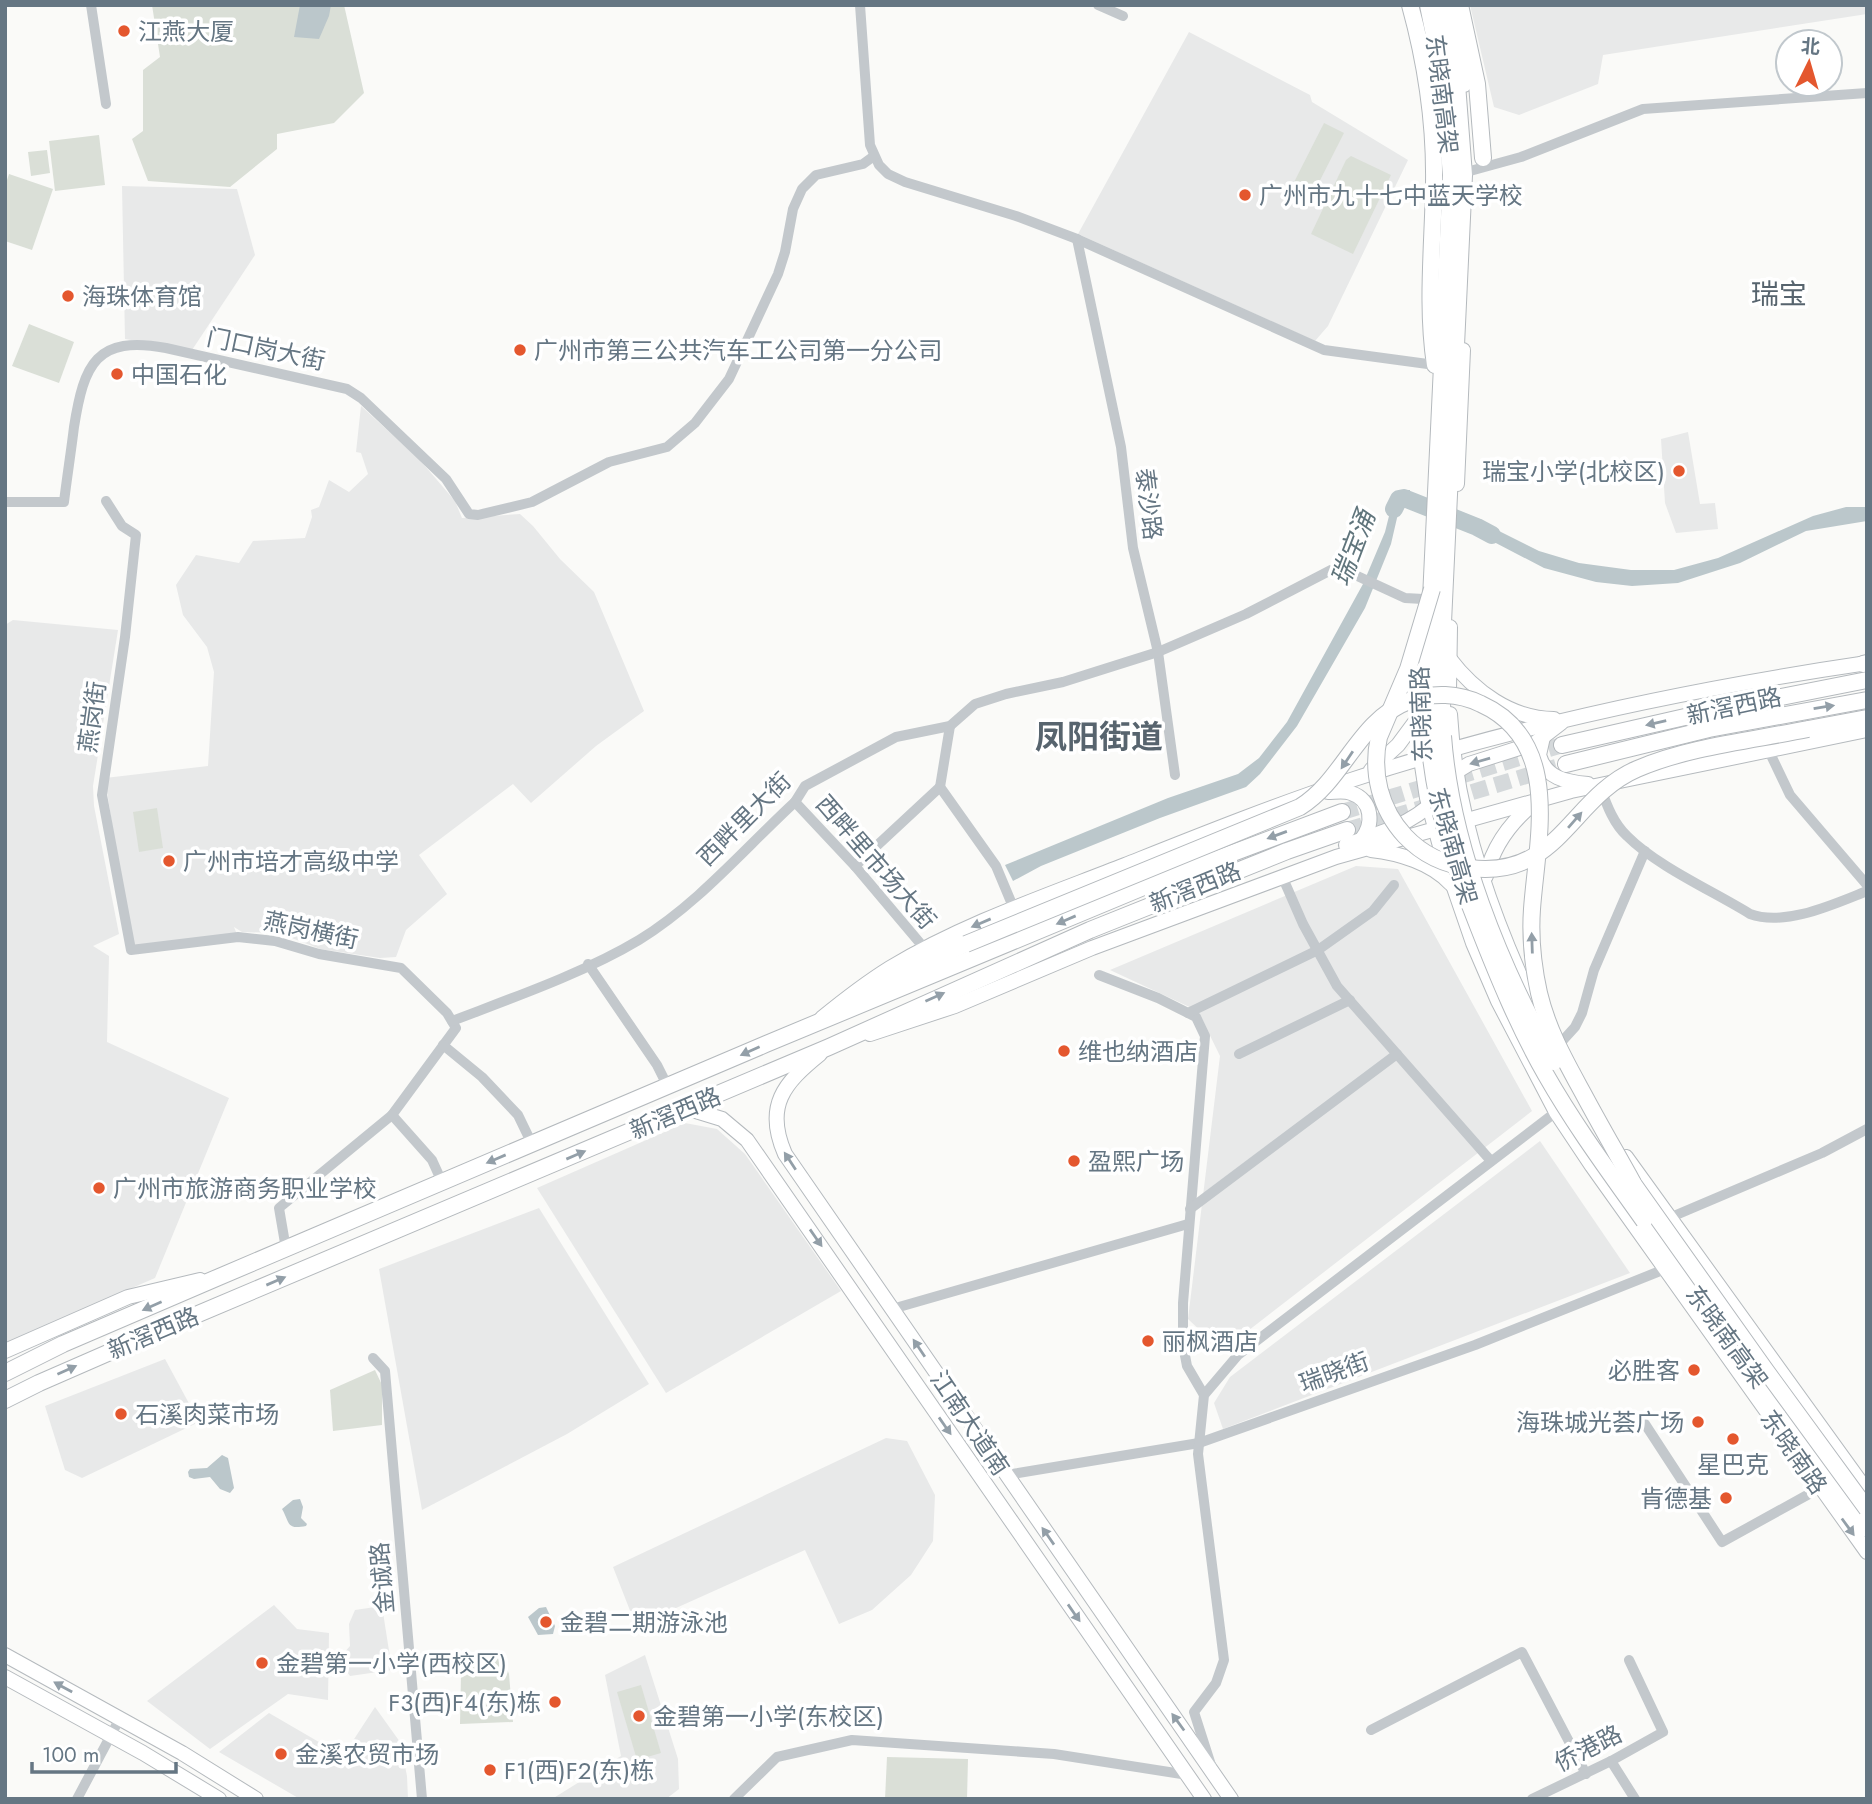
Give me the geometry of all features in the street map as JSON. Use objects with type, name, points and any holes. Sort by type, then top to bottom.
[{"type":"highway","points":[[1410,5],[1421,51],[1432,134],[1430,324],[1435,365]]},
{"type":"highway","name":"东晓南高架","points":[[1428,5],[1443,80],[1451,175],[1427,594],[1428,703],[1438,807],[1465,894],[1511,1007],[1546,1075],[1604,1165],[1729,1342],[1867,1529]]},
{"type":"highway","name":"东晓南高架","points":[[1441,5],[1457,84],[1464,166],[1441,665],[1443,736],[1448,782],[1461,845],[1521,999],[1575,1097],[1763,1368],[1867,1509]]},
{"type":"highway","points":[[1460,5],[1477,84],[1483,158]]},
{"type":"highway","points":[[1427,594],[1408,669],[1379,737],[1376,774],[1383,803],[1398,828],[1426,854],[1450,864],[1479,870],[1519,863],[1531,858],[1554,843],[1600,792],[1624,775],[1680,755],[1867,718]]},
{"type":"highway","name":"新滘西路","points":[[1562,745],[1720,709],[1867,680]]},
{"type":"highway","points":[[813,1024],[881,984],[966,944],[1300,807],[1329,784],[1371,727],[1398,706],[1432,696],[1472,699],[1504,718],[1522,738],[1532,760],[1539,784],[1540,811],[1531,924],[1532,951],[1540,996],[1546,1021],[1557,1046],[1633,1183]]},
{"type":"highway","name":"新滘西路","points":[[1566,764],[1709,729],[1867,700]]},
{"type":"highway","name":"新滘西路","points":[[5,1373],[63,1344],[813,1024],[1153,883],[1342,812]]},
{"type":"highway","name":"新滘西路","points":[[5,1400],[164,1328],[829,1047],[1090,930],[1287,851],[1347,830]]},
{"type":"main road","name":"东晓南路","points":[[1420,5],[1435,76],[1443,142],[1443,204],[1427,594],[1419,717],[1421,759],[1435,830],[1473,943],[1498,1002],[1556,1112],[1867,1552]]},
{"type":"main road","name":"东晓南路","points":[[1448,5],[1464,83],[1470,171],[1449,706],[1452,750],[1467,821],[1511,954],[1555,1049],[1606,1129],[1867,1491]]},
{"type":"main road","points":[[1450,658],[1464,677],[1494,700],[1534,718],[1565,720]]},
{"type":"main road","points":[[813,1024],[864,985],[925,949],[1014,909],[1187,840],[1365,776],[1565,720],[1753,682],[1866,663]]},
{"type":"main road","points":[[1365,776],[1398,745],[1419,717]]},
{"type":"main road","points":[[1435,830],[1442,795],[1449,777],[1456,771],[1469,764],[1520,749],[1543,737],[1565,720]]},
{"type":"main road","points":[[1362,845],[1435,830],[1600,785],[1867,730]]},
{"type":"main road","points":[[1543,737],[1539,755],[1547,772],[1563,780],[1600,785]]},
{"type":"main road","points":[[1362,845],[1429,806],[1444,784],[1452,750]]},
{"type":"main road","points":[[1313,794],[1351,793],[1363,800],[1370,817],[1368,832],[1362,845]]},
{"type":"main road","points":[[1362,845],[1417,862],[1439,873],[1454,887],[1457,882],[1467,877],[1485,880],[1493,853],[1506,832],[1537,801]]},
{"type":"main road","name":"江南大道南","points":[[1231,1799],[785,1154],[777,1129],[782,1091],[794,1074],[829,1047],[955,1006],[1092,948],[1282,876],[1307,860],[1362,845]]},
{"type":"main road","name":"江南大道南","points":[[686,1108],[722,1119],[747,1140],[1204,1799]]},
{"type":"main road","points":[[5,1351],[128,1297],[219,1277]]},
{"type":"main road","points":[[5,1655],[182,1753],[256,1799]]},
{"type":"main road","points":[[5,1677],[111,1735],[219,1799]]},
{"type":"street","points":[[91,5],[106,104]]},
{"type":"street","points":[[860,5],[867,128],[873,156],[888,174],[1077,239],[1324,350],[1435,365]]},
{"type":"street","points":[[1098,5],[1123,16]]},
{"type":"street","points":[[1470,171],[1521,158],[1643,109],[1867,93]]},
{"type":"street","name":"门口岗大街","points":[[5,502],[64,502],[78,402],[85,376],[96,360],[104,354],[115,348],[136,344],[166,348],[347,389],[368,405],[446,479],[469,514],[532,502],[609,462],[667,447],[695,423],[729,379],[778,274],[793,209],[802,189],[816,175],[863,164],[873,156]]},
{"type":"street","name":"泰沙路","points":[[1077,239],[1121,447],[1133,548],[1158,652],[1175,775]]},
{"type":"street","name":"燕岗街","points":[[106,501],[122,526],[136,535],[125,637],[102,795],[131,950]]},
{"type":"street","name":"西畔里大街","points":[[454,1025],[639,939],[696,896],[796,802],[805,786],[896,737],[950,726],[975,704],[1006,694],[1063,682],[1158,652],[1246,614],[1331,570],[1340,568],[1405,598],[1427,594]]},
{"type":"street","points":[[855,866],[940,787],[950,726]]},
{"type":"street","points":[[1768,749],[1790,795],[1867,885]]},
{"type":"street","points":[[1600,785],[1613,817],[1626,836],[1645,851],[1764,920],[1797,915],[1867,891]]},
{"type":"street","points":[[940,787],[996,866],[1014,909]]},
{"type":"street","name":"西畔里市场大街","points":[[796,802],[855,866],[925,949]]},
{"type":"street","points":[[1555,1049],[1575,1027],[1582,1013],[1594,970],[1645,851]]},
{"type":"street","points":[[1282,876],[1338,986],[1491,1161]]},
{"type":"street","points":[[1188,1013],[1318,950],[1373,911],[1394,885]]},
{"type":"street","name":"燕岗横街","points":[[131,950],[238,937],[275,941],[319,954],[401,968],[447,1013],[454,1025]]},
{"type":"street","points":[[588,964],[657,1065],[668,1087]]},
{"type":"street","points":[[1099,975],[1158,998],[1196,1017],[1205,1036],[1183,1303],[1183,1345],[1187,1366],[1204,1395]]},
{"type":"street","points":[[1239,1054],[1350,1000]]},
{"type":"street","points":[[286,1249],[279,1208],[392,1115],[443,1045],[454,1025]]},
{"type":"street","points":[[443,1045],[482,1077],[518,1115],[532,1144]]},
{"type":"street","points":[[1190,1209],[1397,1054]]},
{"type":"street","points":[[1214,1775],[1194,1712],[1216,1682],[1224,1660],[1198,1454],[1204,1395],[1238,1355],[1556,1112]]},
{"type":"street","points":[[392,1115],[432,1160],[442,1182]]},
{"type":"street","points":[[1669,1218],[1822,1153],[1867,1129]]},
{"type":"street","points":[[892,1309],[1188,1224]]},
{"type":"street","name":"瑞晓街","points":[[1006,1475],[1199,1443],[1475,1345],[1665,1269]]},
{"type":"street","name":"金诚路","points":[[373,1358],[385,1371],[422,1799]]},
{"type":"street","points":[[1645,1424],[1722,1542],[1820,1488]]},
{"type":"street","points":[[1371,1730],[1522,1652],[1586,1774]]},
{"type":"street","name":"侨港路","points":[[1532,1799],[1586,1774],[1663,1732],[1629,1660]]},
{"type":"street","points":[[77,1799],[120,1718]]},
{"type":"street","points":[[734,1799],[777,1757],[852,1740],[1054,1754],[1188,1775]]},
{"type":"street","points":[[1611,1761],[1635,1799]]},
{"type":"shaded area","points":[[152,5],[344,5],[364,93],[334,123],[277,134],[277,149],[230,187],[148,181],[132,139],[143,131],[143,70],[160,57]]},
{"type":"shaded area","points":[[300,5],[331,5],[319,39],[294,37]]},
{"type":"shaded area","points":[[1470,5],[1867,5],[1867,14],[1603,55],[1598,84],[1519,115],[1494,107]]},
{"type":"shaded area","name":"广州市九十七中蓝天学校","points":[[1189,32],[1310,95],[1312,102],[1408,160],[1328,326],[1315,341],[1078,234]]},
{"type":"shaded area","points":[[1324,123],[1344,133],[1308,204],[1288,194]]},
{"type":"shaded area","points":[[99,135],[105,185],[55,191],[49,141]]},
{"type":"shaded area","points":[[47,150],[50,173],[31,176],[28,152]]},
{"type":"shaded area","points":[[1351,156],[1391,175],[1353,254],[1311,234],[1346,160]]},
{"type":"shaded area","points":[[9,174],[53,189],[32,250],[5,241],[5,186]]},
{"type":"shaded area","points":[[122,186],[237,189],[255,255],[192,350],[125,339]]},
{"type":"shaded area","points":[[29,324],[74,342],[59,383],[12,366]]},
{"type":"shaded area","points":[[361,406],[419,459],[455,501],[462,518],[520,514],[533,526],[560,559],[594,592],[644,711],[596,746],[531,803],[513,784],[419,855],[447,894],[406,930],[396,957],[380,958],[320,949],[279,933],[242,932],[234,927],[238,937],[131,950],[105,778],[208,766],[214,672],[207,647],[183,615],[176,585],[196,555],[239,563],[253,541],[305,538],[312,517],[311,510],[319,507],[329,480],[349,492],[368,474],[361,453],[356,452]]},
{"type":"shaded area","name":"瑞宝小学(北校区)","points":[[1688,432],[1700,504],[1715,503],[1718,529],[1676,533],[1665,503],[1661,439]]},
{"type":"shaded area","points":[[1400,490],[1410,490],[1409,505],[1400,505],[1391,544],[1365,608],[1297,726],[1260,774],[1246,787],[1041,866],[1013,881],[1005,865],[1168,798],[1238,774],[1259,758],[1287,722],[1363,584],[1385,532],[1394,496]]},
{"type":"shaded area","points":[[1846,507],[1867,507],[1867,521],[1806,531],[1740,563],[1678,583],[1632,586],[1596,582],[1544,568],[1471,530],[1473,518],[1539,551],[1579,563],[1631,570],[1674,570],[1718,558],[1813,516]]},
{"type":"shaded area","name":"广州市旅游商务职业学校","points":[[13,620],[118,630],[93,786],[94,806],[119,934],[93,946],[109,956],[107,1042],[229,1098],[155,1278],[5,1343],[5,625]]},
{"type":"shaded area","points":[[157,808],[163,848],[139,852],[133,812]]},
{"type":"shaded area","points":[[1356,866],[1398,869],[1532,1111],[1222,1351],[1188,1319],[1220,1056],[1198,1011],[1110,970]]},
{"type":"shaded area","points":[[685,1123],[717,1129],[745,1154],[841,1291],[666,1393],[537,1188]]},
{"type":"shaded area","points":[[1540,1141],[1630,1273],[1223,1429],[1214,1403],[1230,1377]]},
{"type":"shaded area","points":[[539,1208],[649,1384],[567,1434],[422,1510],[379,1269]]},
{"type":"shaded area","name":"石溪肉菜市场","points":[[165,1359],[199,1422],[82,1478],[65,1470],[45,1406]]},
{"type":"shaded area","points":[[375,1370],[382,1385],[382,1425],[333,1431],[330,1390]]},
{"type":"shaded area","points":[[886,1438],[907,1441],[935,1495],[933,1541],[911,1575],[872,1610],[839,1624],[805,1550],[636,1626],[613,1567]]},
{"type":"shaded area","points":[[222,1455],[228,1458],[234,1488],[230,1493],[220,1489],[210,1477],[189,1477],[190,1469],[207,1468]]},
{"type":"shaded area","points":[[300,1499],[303,1507],[301,1518],[307,1524],[295,1527],[290,1524],[282,1509],[293,1500]]},
{"type":"shaded area","name":"金碧第一小学(西校区)","points":[[274,1605],[297,1629],[329,1633],[328,1700],[288,1694],[210,1749],[147,1701]]},
{"type":"shaded area","points":[[382,1606],[392,1670],[350,1676],[345,1669],[344,1653],[350,1646],[349,1624],[355,1610]]},
{"type":"shaded area","points":[[546,1607],[555,1626],[553,1634],[538,1635],[528,1617],[539,1608]]},
{"type":"shaded area","points":[[484,1653],[502,1655],[509,1674],[513,1722],[460,1724],[461,1674]]},
{"type":"shaded area","name":"金碧第一小学(东校区)","points":[[645,1655],[678,1759],[679,1789],[666,1799],[552,1799],[621,1756],[605,1675]]},
{"type":"shaded area","points":[[641,1685],[661,1753],[637,1760],[617,1692]]},
{"type":"shaded area","name":"金溪农贸市场","points":[[375,1707],[400,1742],[407,1776],[408,1799],[300,1799],[219,1752],[269,1713],[343,1756]]},
{"type":"shaded area","points":[[887,1757],[968,1759],[967,1799],[885,1799]]},
{"type":"waterway","name":"瑞宝涌","points":[[1394,509],[1399,499],[1404,498],[1492,535]]},
{"type":"tunnel","points":[[1342,812],[1562,745]]},
{"type":"tunnel","points":[[1449,799],[1566,764]]},
{"type":"tunnel","points":[[1347,830],[1428,806]]},
{"type":"place","name":"江燕大厦","points":[[124,31]]},
{"type":"place","name":"广州市九十七中蓝天学校","points":[[1245,195]]},
{"type":"place","name":"海珠体育馆","points":[[68,296]]},
{"type":"place","name":"广州市第三公共汽车工公司第一分公司","points":[[520,350]]},
{"type":"place","name":"中国石化","points":[[117,374]]},
{"type":"place","name":"瑞宝小学(北校区)","points":[[1679,471]]},
{"type":"place","name":"广州市培才高级中学","points":[[169,861]]},
{"type":"place","name":"维也纳酒店","points":[[1064,1051]]},
{"type":"place","name":"盈熙广场","points":[[1074,1161]]},
{"type":"place","name":"广州市旅游商务职业学校","points":[[99,1188]]},
{"type":"place","name":"丽枫酒店","points":[[1148,1341]]},
{"type":"place","name":"必胜客","points":[[1694,1370]]},
{"type":"place","name":"石溪肉菜市场","points":[[121,1414]]},
{"type":"place","name":"海珠城光荟广场","points":[[1698,1422]]},
{"type":"place","name":"星巴克","points":[[1733,1439]]},
{"type":"place","name":"肯德基","points":[[1726,1498]]},
{"type":"place","name":"金碧二期游泳池","points":[[546,1622]]},
{"type":"place","name":"金碧第一小学(西校区)","points":[[262,1663]]},
{"type":"place","name":"F3(西)F4(东)栋","points":[[555,1702]]},
{"type":"place","name":"金碧第一小学(东校区)","points":[[639,1716]]},
{"type":"place","name":"金溪农贸市场","points":[[281,1754]]},
{"type":"place","name":"F1(西)F2(东)栋","points":[[490,1770]]},
{"type":"district","name":"瑞宝","points":[[1779,294]]},
{"type":"district","name":"凤阳街道","points":[[1099,737]]}]
